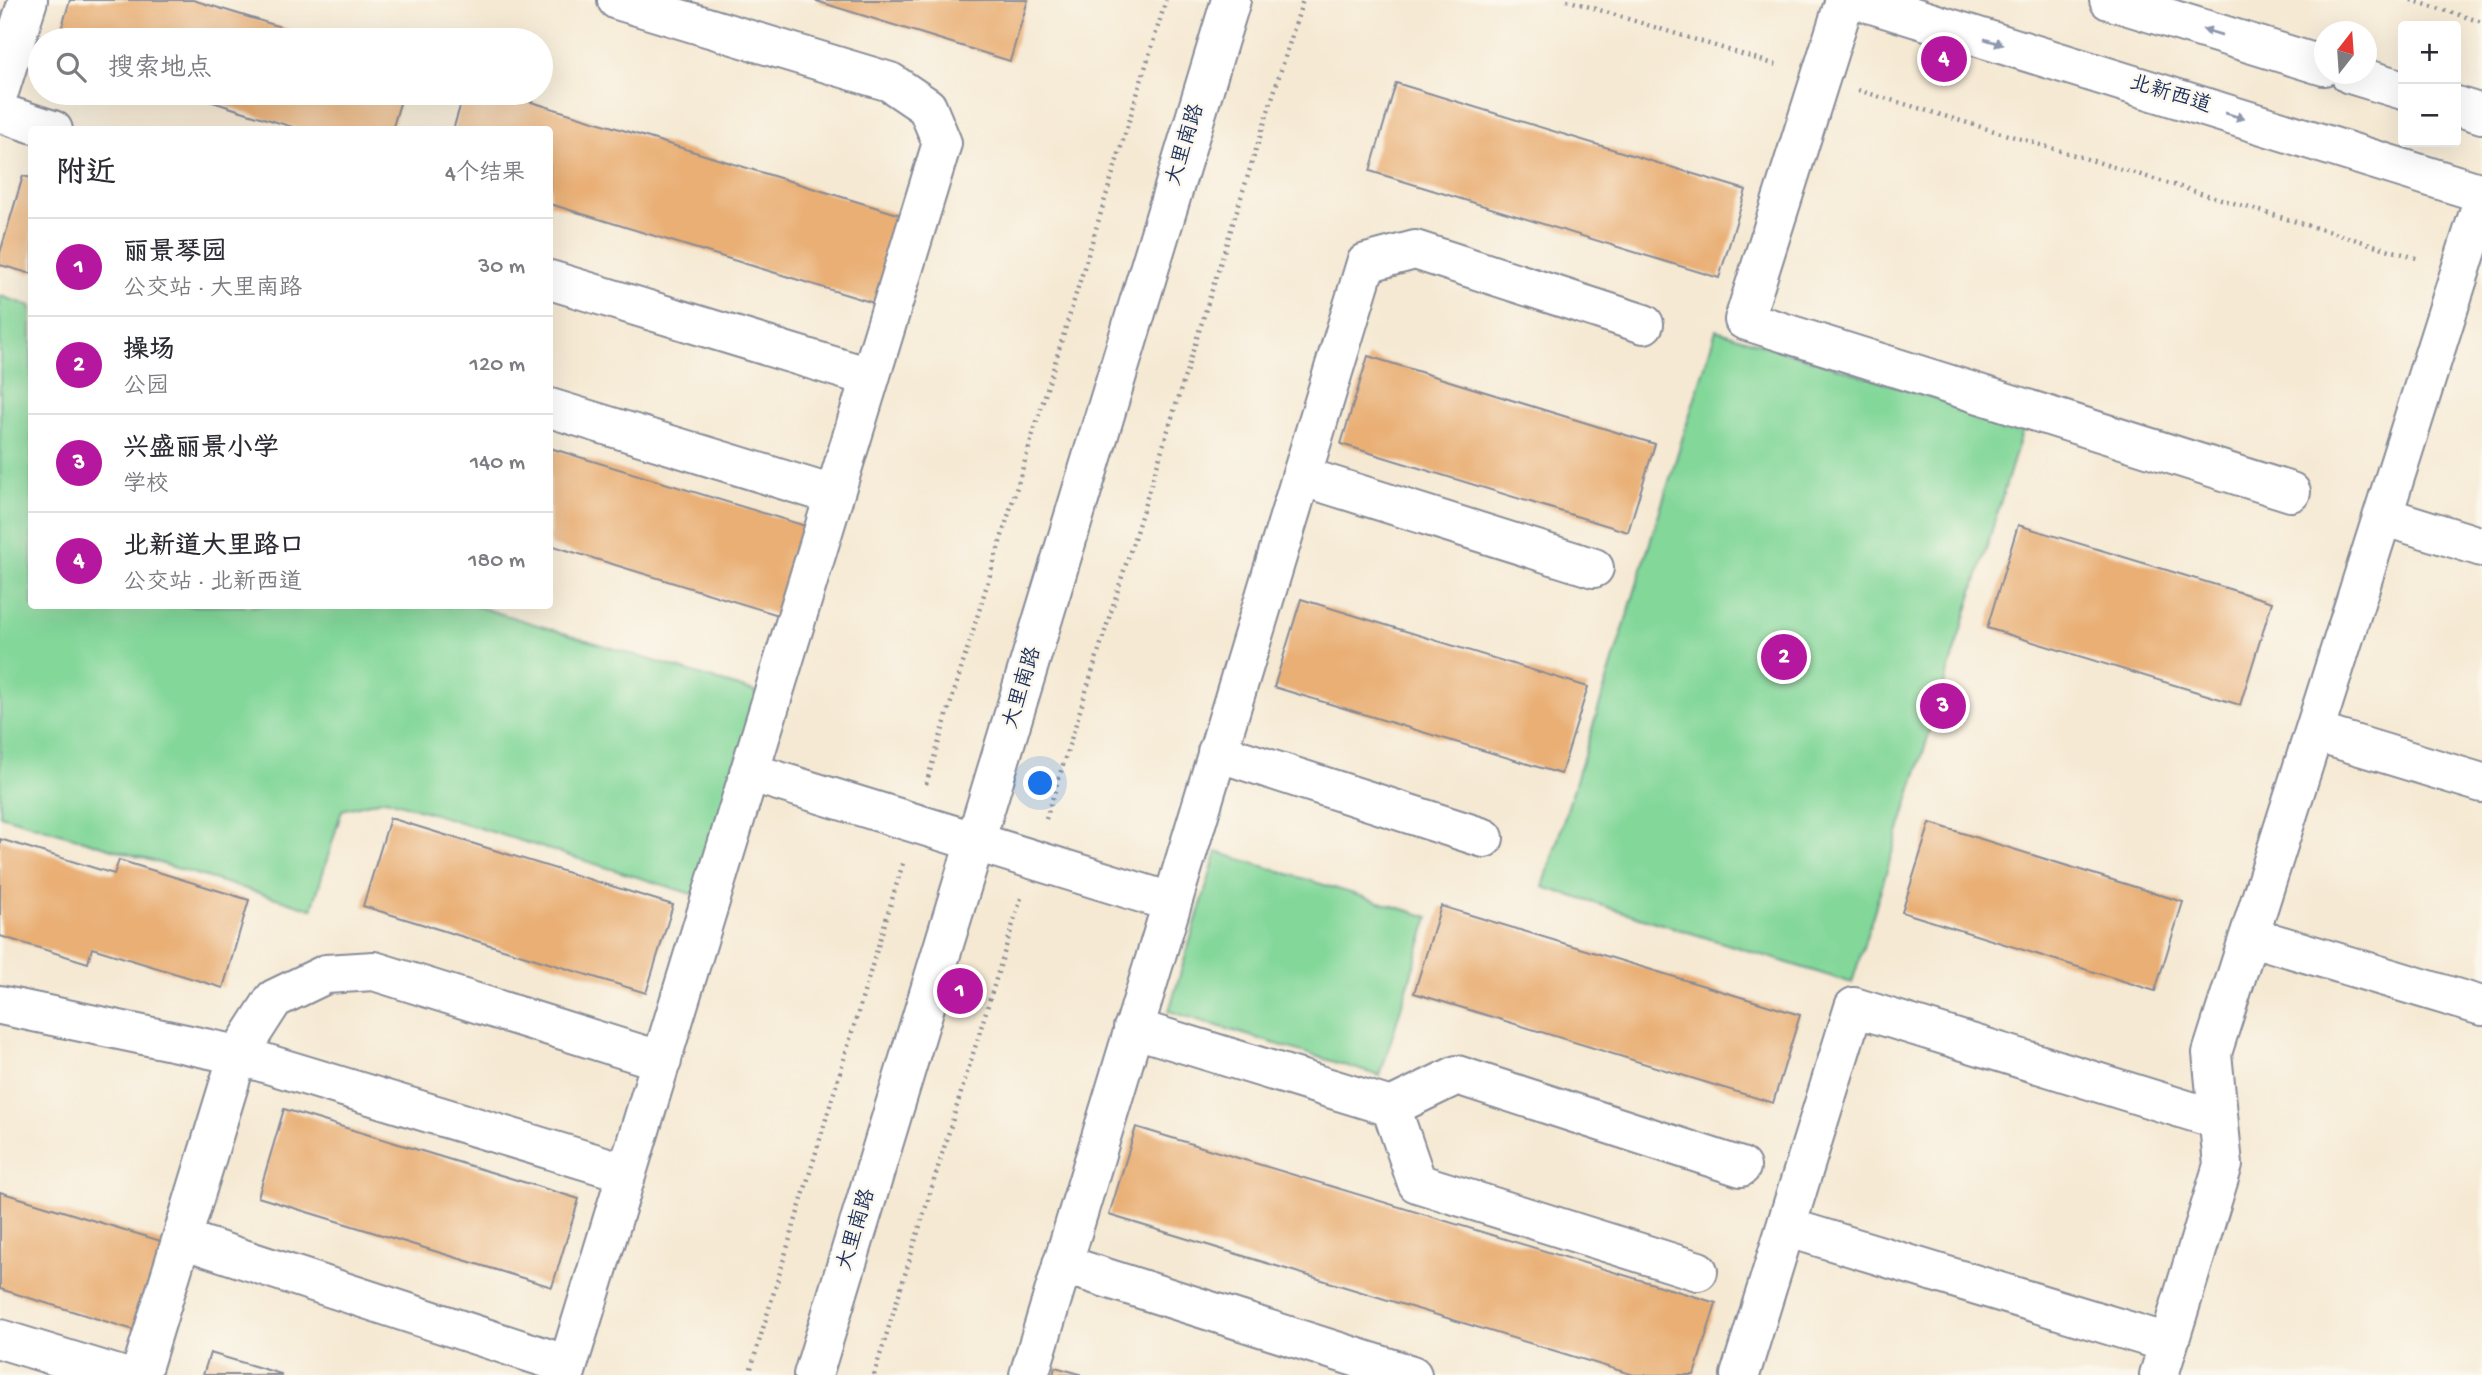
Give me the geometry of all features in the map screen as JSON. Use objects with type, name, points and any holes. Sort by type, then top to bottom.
[{"type":"street","points":[[0,89],[28,0]]},
{"type":"street","points":[[182,1239],[566,1370],[942,143],[927,107],[890,82],[617,0]]},
{"type":"street","name":"大里南路","points":[[813,1375],[977,843],[1231,0]]},
{"type":"street","points":[[1845,0],[1744,320],[2291,492]]},
{"type":"street","name":"北新西道","points":[[1859,0],[2482,193]]},
{"type":"street","points":[[2109,0],[2314,63]]},
{"type":"street","points":[[2377,82],[2398,88]]},
{"type":"street","points":[[2461,108],[2482,114]]},
{"type":"street","points":[[0,113],[41,126]]},
{"type":"street","points":[[1786,1227],[2163,1359],[2223,1165],[2216,1119],[2212,1053],[2482,203]]},
{"type":"street","points":[[1029,1375],[1366,263],[1415,250],[1644,324]]},
{"type":"street","points":[[553,281],[869,377]]},
{"type":"street","points":[[553,409],[833,495]]},
{"type":"street","points":[[1301,476],[1594,568]]},
{"type":"street","points":[[2382,516],[2482,547]]},
{"type":"street","points":[[2314,732],[2482,783]]},
{"type":"street","points":[[1217,752],[1484,838]]},
{"type":"street","points":[[749,772],[1171,902]]},
{"type":"street","points":[[2249,936],[2482,1006]]},
{"type":"street","points":[[141,1375],[238,1055],[274,999],[326,974],[374,971],[662,1060]]},
{"type":"street","points":[[0,1005],[238,1055],[627,1173]]},
{"type":"street","points":[[1740,1375],[1854,1007],[2216,1119]]},
{"type":"street","points":[[1133,1028],[1391,1107],[1457,1076],[1741,1167]]},
{"type":"street","points":[[1391,1107],[1418,1184],[1698,1271]]},
{"type":"street","points":[[1062,1264],[1412,1375]]},
{"type":"street","points":[[0,1339],[118,1375]]},
{"type":"path","points":[[748,1375],[1166,0]]},
{"type":"path","points":[[874,1375],[1033,858],[1303,0]]},
{"type":"path","points":[[1567,0],[1820,79],[2460,271]]},
{"type":"path","points":[[2411,0],[2482,22]]},
{"type":"green space","points":[[0,296],[28,305],[28,609],[486,609],[758,693],[695,895],[386,799],[342,810],[312,909],[0,815]]},
{"type":"green space","points":[[1716,330],[2024,426],[1852,983],[1543,887]]},
{"type":"green space","points":[[1217,852],[1429,917],[1380,1076],[1169,1011]]},
{"type":"building","points":[[70,0],[193,0],[284,28],[62,28]]},
{"type":"building","points":[[813,0],[1028,0],[1010,61]]},
{"type":"building","points":[[1396,83],[1746,190],[1719,278],[1370,171]]},
{"type":"building","points":[[222,105],[399,105],[393,126],[289,126]]},
{"type":"building","points":[[460,105],[541,105],[904,216],[877,304],[553,205],[553,126],[454,126]]},
{"type":"building","points":[[23,176],[28,177],[28,273],[0,265],[0,253]]},
{"type":"building","points":[[1368,356],[1655,444],[1628,532],[1341,444]]},
{"type":"building","points":[[553,449],[812,528],[785,617],[553,546]]},
{"type":"building","points":[[2018,525],[2272,602],[2240,705],[1987,628]]},
{"type":"building","points":[[1301,599],[1588,687],[1561,774],[1274,687]]},
{"type":"building","points":[[390,818],[673,905],[646,993],[363,906]]},
{"type":"building","points":[[1930,823],[2183,902],[2155,991],[1902,912]]},
{"type":"building","points":[[0,839],[114,874],[119,860],[249,900],[223,988],[92,948],[88,963],[0,936]]},
{"type":"building","points":[[1441,906],[1800,1015],[1773,1103],[1414,993]]},
{"type":"building","points":[[284,1109],[579,1199],[552,1287],[258,1197]]},
{"type":"building","points":[[1136,1127],[1716,1303],[1694,1375],[1634,1375],[1109,1215]]},
{"type":"building","points":[[0,1192],[187,1249],[160,1338],[0,1289]]},
{"type":"building","points":[[210,1353],[281,1374],[281,1375],[203,1375]]},
{"type":"building","points":[[1055,1367],[1080,1374],[1080,1375],[1053,1375]]},
{"type":"place","name":"北新道大里路口","points":[[1944,59]]},
{"type":"place","name":"操场","points":[[1784,657]]},
{"type":"place","name":"兴盛丽景小学","points":[[1943,706]]},
{"type":"place","name":"丽景琴园","points":[[960,991]]}]
